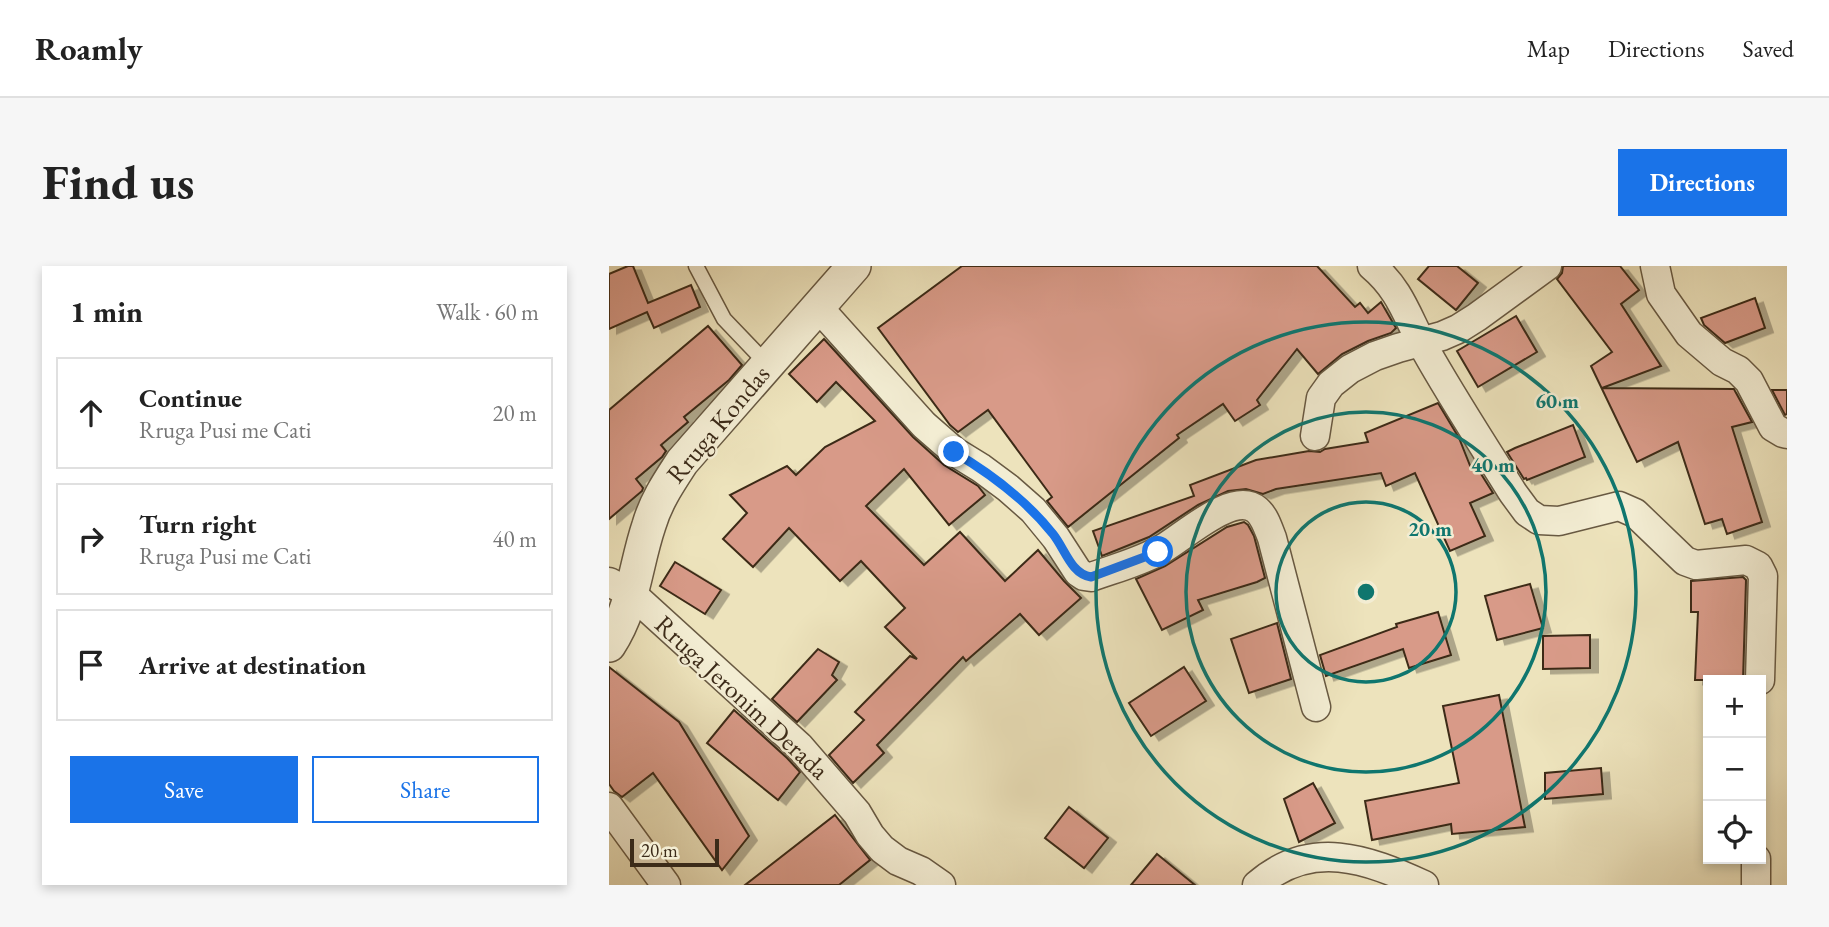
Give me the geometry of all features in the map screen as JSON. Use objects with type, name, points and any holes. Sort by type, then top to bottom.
[{"type":"street","name":"Rruga Kondas","points":[[609,645],[619,629],[620,588],[664,489],[683,462],[854,266]]},
{"type":"street","points":[[1372,266],[1384,276],[1403,303],[1421,341],[1527,512],[1539,520],[1559,521],[1619,506],[1635,513],[1685,561],[1696,565],[1745,560],[1758,566],[1763,576],[1760,675]]},
{"type":"street","points":[[1315,436],[1321,398],[1331,384],[1350,369],[1375,356],[1442,337],[1458,329],[1547,266]]},
{"type":"street","points":[[1655,266],[1661,294],[1689,334],[1749,381],[1773,427],[1787,434]]},
{"type":"street","points":[[818,306],[924,425],[954,452],[991,475],[1033,510],[1056,538],[1078,572],[1084,576],[1091,577],[1158,552],[1217,513],[1235,506],[1250,506],[1258,511],[1272,538],[1315,707]]},
{"type":"street","name":"Rruga Jeronim Derada","points":[[620,588],[799,746],[857,813],[870,835],[883,849],[898,861],[921,871],[941,885]]},
{"type":"street","points":[[609,807],[666,885]]},
{"type":"street","points":[[1257,885],[1285,865],[1303,859],[1324,857],[1347,857],[1370,863],[1424,885]]},
{"type":"street","points":[[1756,864],[1756,885]]},
{"type":"lane","points":[[696,266],[724,319],[767,364]]},
{"type":"building","points":[[633,266],[648,303],[691,285],[700,307],[654,328],[647,312],[609,329],[609,274]]},
{"type":"building","points":[[962,266],[1317,266],[1355,307],[1360,303],[1368,313],[1381,302],[1396,328],[1391,333],[1342,354],[1318,374],[1297,349],[1257,400],[1260,405],[1235,421],[1223,404],[1177,435],[1179,438],[1068,527],[1047,501],[1052,497],[988,410],[958,432],[878,328]]},
{"type":"building","points":[[1429,266],[1457,266],[1478,283],[1456,310],[1418,279]]},
{"type":"building","points":[[1563,266],[1620,266],[1639,290],[1621,304],[1661,366],[1602,388],[1734,389],[1752,422],[1732,427],[1762,522],[1727,534],[1722,519],[1705,524],[1678,442],[1637,462],[1591,366],[1612,352],[1557,279]]},
{"type":"building","points":[[1755,298],[1765,328],[1725,343],[1704,325],[1701,318]]},
{"type":"building","points":[[1516,316],[1537,352],[1478,387],[1457,351]]},
{"type":"building","points":[[708,326],[742,365],[729,380],[684,417],[688,422],[661,445],[666,451],[662,457],[636,479],[643,488],[642,491],[609,519],[609,410]]},
{"type":"building","points":[[824,339],[913,437],[944,465],[978,486],[985,495],[949,525],[904,469],[866,506],[924,565],[960,532],[1005,581],[1038,550],[1081,598],[1039,635],[1020,614],[966,661],[963,657],[877,745],[884,753],[853,783],[829,755],[864,720],[855,712],[910,656],[917,659],[885,627],[905,608],[861,561],[840,581],[789,528],[753,567],[723,539],[747,513],[730,495],[787,466],[796,475],[825,447],[875,421],[836,382],[817,402],[789,374]]},
{"type":"building","points":[[1772,390],[1787,390],[1787,414],[1785,415]]},
{"type":"building","points":[[1438,403],[1459,438],[1471,468],[1476,466],[1493,493],[1470,503],[1485,536],[1450,551],[1415,473],[1386,486],[1381,473],[1276,489],[1263,494],[1246,489],[1228,491],[1198,505],[1149,537],[1102,556],[1093,531],[1194,496],[1190,485],[1256,460],[1309,451],[1320,452],[1368,442],[1365,433]]},
{"type":"building","points":[[1573,425],[1585,457],[1524,479],[1507,452]]},
{"type":"building","points":[[1244,522],[1254,536],[1265,578],[1198,600],[1203,610],[1162,630],[1136,579],[1165,566],[1227,527]]},
{"type":"building","points":[[675,562],[721,590],[705,614],[660,586]]},
{"type":"building","points":[[1743,577],[1746,580],[1743,675],[1703,675],[1703,680],[1695,680],[1698,612],[1691,612],[1691,581]]},
{"type":"building","points":[[1530,584],[1543,628],[1497,640],[1485,596]]},
{"type":"building","points":[[1438,612],[1451,655],[1409,668],[1403,649],[1326,676],[1320,655],[1397,627],[1396,624]]},
{"type":"building","points":[[1277,623],[1291,679],[1249,693],[1231,639]]},
{"type":"building","points":[[1590,635],[1590,668],[1543,669],[1543,636]]},
{"type":"building","points":[[818,649],[839,662],[832,675],[837,680],[797,722],[772,699]]},
{"type":"building","points":[[609,667],[679,722],[749,836],[722,870],[653,773],[622,797],[609,784]]},
{"type":"building","points":[[1184,667],[1206,701],[1151,736],[1129,703]]},
{"type":"building","points":[[1499,695],[1525,827],[1452,834],[1451,824],[1372,840],[1365,801],[1459,783],[1443,706]]},
{"type":"building","points":[[734,710],[800,772],[778,800],[707,743]]},
{"type":"building","points":[[1601,768],[1603,794],[1545,799],[1545,773]]},
{"type":"building","points":[[1313,783],[1335,823],[1299,842],[1284,799]]},
{"type":"building","points":[[1069,807],[1108,838],[1084,868],[1045,838]]},
{"type":"building","points":[[835,815],[870,860],[839,885],[745,885]]},
{"type":"building","points":[[1157,854],[1195,885],[1131,885]]},
{"type":"route","points":[[954,452],[1009,488],[1033,510],[1056,538],[1078,572],[1084,576],[1091,577],[1158,552]]}]
